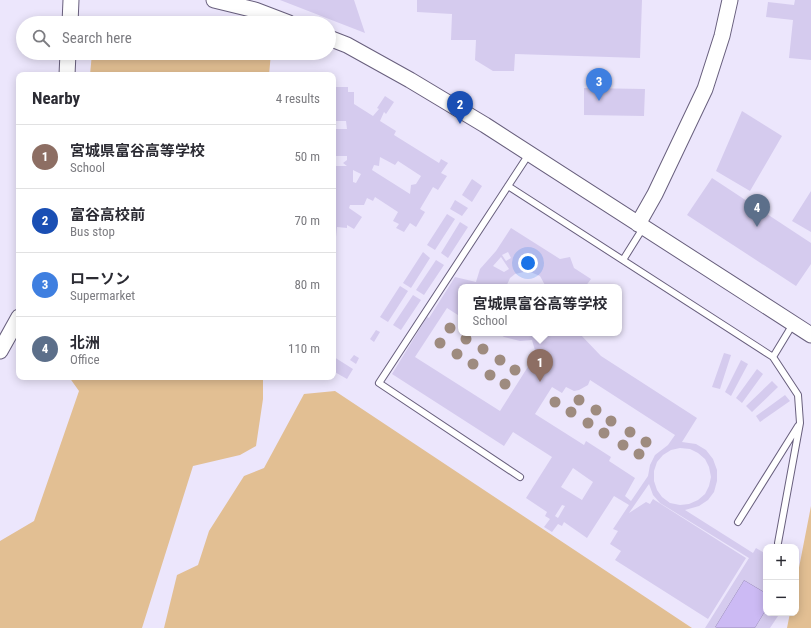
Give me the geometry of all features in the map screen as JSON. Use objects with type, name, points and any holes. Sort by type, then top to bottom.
[{"type":"street","points":[[70,16],[71,0]]},
{"type":"street","points":[[214,0],[255,10],[271,16]]},
{"type":"street","points":[[641,226],[706,90],[722,36],[730,0]]},
{"type":"street","points":[[336,41],[347,45],[410,80],[529,154],[811,335]]},
{"type":"street","points":[[67,72],[68,60]]},
{"type":"street","points":[[0,351],[16,322]]},
{"type":"lane","points":[[520,477],[379,383],[529,154]]},
{"type":"lane","points":[[508,186],[773,357],[798,394],[800,423],[778,543]]},
{"type":"lane","points":[[623,260],[641,226]]},
{"type":"lane","points":[[773,357],[793,324]]},
{"type":"lane","points":[[738,522],[800,423]]},
{"type":"shaded area","points":[[91,60],[270,60],[269,72],[90,72]]},
{"type":"shaded area","points":[[71,380],[263,380],[263,399],[256,446],[240,455],[193,466],[142,628],[0,628],[0,541],[34,521],[79,391]]},
{"type":"shaded area","points":[[335,391],[692,628],[164,628],[177,575],[198,565],[209,531],[244,476],[264,468],[304,394]]},
{"type":"shaded area","points":[[811,506],[811,628],[787,628],[789,616],[799,616],[799,568]]},
{"type":"shaded area","points":[[744,580],[763,591],[763,615],[755,628],[715,627]]},
{"type":"building","points":[[280,0],[354,0],[365,33],[336,22],[336,16],[321,16]]},
{"type":"building","points":[[417,0],[642,0],[640,58],[515,54],[514,71],[493,71],[475,60],[476,40],[451,40],[452,14],[417,12]]},
{"type":"building","points":[[795,0],[811,0],[811,60],[789,58],[793,20],[766,17],[768,2],[794,5]]},
{"type":"building","points":[[336,87],[348,87],[348,92],[354,92],[354,104],[373,116],[379,109],[377,108],[385,96],[394,102],[386,114],[384,112],[380,121],[396,131],[394,135],[439,163],[441,159],[448,163],[441,173],[447,176],[438,190],[433,187],[420,209],[425,212],[416,227],[410,223],[404,232],[396,228],[399,224],[393,221],[398,212],[375,197],[373,201],[367,198],[364,205],[350,205],[349,208],[362,217],[354,229],[347,225],[347,228],[337,227],[336,237],[336,166],[347,166],[343,163],[347,160],[347,156],[336,156],[336,129],[347,129],[346,121],[336,121]],"holes":[[[380,157],[395,165],[398,161],[421,176],[416,184],[411,185],[410,194],[372,170],[374,165],[379,166]],[[353,170],[361,174],[356,183],[353,182]]]},
{"type":"building","points":[[584,88],[645,89],[644,116],[584,115]]},
{"type":"building","points":[[742,111],[782,136],[750,191],[716,171]]},
{"type":"building","points":[[712,178],[811,243],[811,264],[796,286],[687,215]]},
{"type":"building","points":[[472,179],[482,186],[472,202],[462,195]]},
{"type":"building","points":[[811,191],[811,232],[792,221]]},
{"type":"building","points":[[455,200],[468,208],[462,216],[450,209]]},
{"type":"building","points":[[447,214],[455,219],[435,250],[427,245]]},
{"type":"building","points":[[460,222],[468,227],[448,258],[441,253]]},
{"type":"building","points":[[511,228],[560,259],[570,257],[574,268],[591,279],[587,284],[544,284],[540,276],[528,271],[515,274],[510,278],[507,284],[458,284],[458,315],[447,308],[415,357],[500,411],[536,354],[532,340],[520,341],[502,336],[582,336],[601,356],[697,418],[682,442],[696,444],[706,450],[713,459],[717,470],[717,481],[714,492],[708,500],[699,506],[685,510],[753,553],[756,548],[763,552],[763,591],[744,580],[715,627],[717,628],[705,628],[749,558],[660,503],[653,495],[649,484],[629,513],[646,502],[650,504],[653,499],[746,558],[708,619],[615,560],[621,551],[610,544],[618,531],[613,529],[629,505],[614,496],[587,538],[564,522],[562,526],[558,524],[552,532],[544,527],[550,519],[545,516],[547,512],[526,498],[552,457],[513,432],[504,446],[392,374],[427,317],[429,318],[455,277],[476,282],[480,269],[496,251]],"holes":[[[508,252],[511,258],[506,261],[502,255]],[[501,257],[509,269],[504,272],[493,266]],[[590,380],[675,435],[668,445],[655,455],[650,465],[648,476],[631,501],[625,496],[635,478],[609,461],[611,457],[586,441],[584,445],[535,414],[552,387],[562,393],[566,387],[574,391],[588,385]],[[680,448],[690,449],[705,459],[709,467],[711,477],[709,486],[705,494],[698,500],[689,504],[680,505],[670,503],[662,497],[657,490],[654,481],[654,471],[657,462],[663,455],[671,450]],[[573,468],[593,482],[582,500],[561,487]],[[562,505],[565,506],[558,518],[555,516]]]},
{"type":"building","points":[[423,252],[430,258],[411,288],[403,283]]},
{"type":"building","points":[[436,260],[444,265],[424,295],[416,290]]},
{"type":"building","points":[[400,286],[408,291],[388,322],[380,317]]},
{"type":"building","points":[[413,295],[421,300],[401,330],[393,325]]},
{"type":"building","points":[[376,330],[380,332],[374,342],[370,339]]},
{"type":"building","points":[[724,353],[731,355],[720,389],[712,387]]},
{"type":"building","points":[[354,355],[359,358],[356,364],[350,360]]},
{"type":"building","points":[[336,358],[353,369],[347,379],[336,373]]},
{"type":"building","points":[[741,360],[748,364],[731,396],[725,392]]},
{"type":"building","points":[[757,369],[763,374],[742,403],[736,398]]},
{"type":"building","points":[[772,381],[778,387],[752,412],[746,406]]},
{"type":"building","points":[[785,395],[790,401],[760,422],[756,416]]},
{"type":"building","points":[[763,615],[778,616],[770,628],[755,628]]},
{"type":"place","name":"ローソン","points":[[599,101]]},
{"type":"place","name":"富谷高校前","points":[[460,124]]},
{"type":"place","name":"北洲","points":[[757,227]]},
{"type":"place","name":"宮城県富谷高等学校","points":[[540,382]]}]
